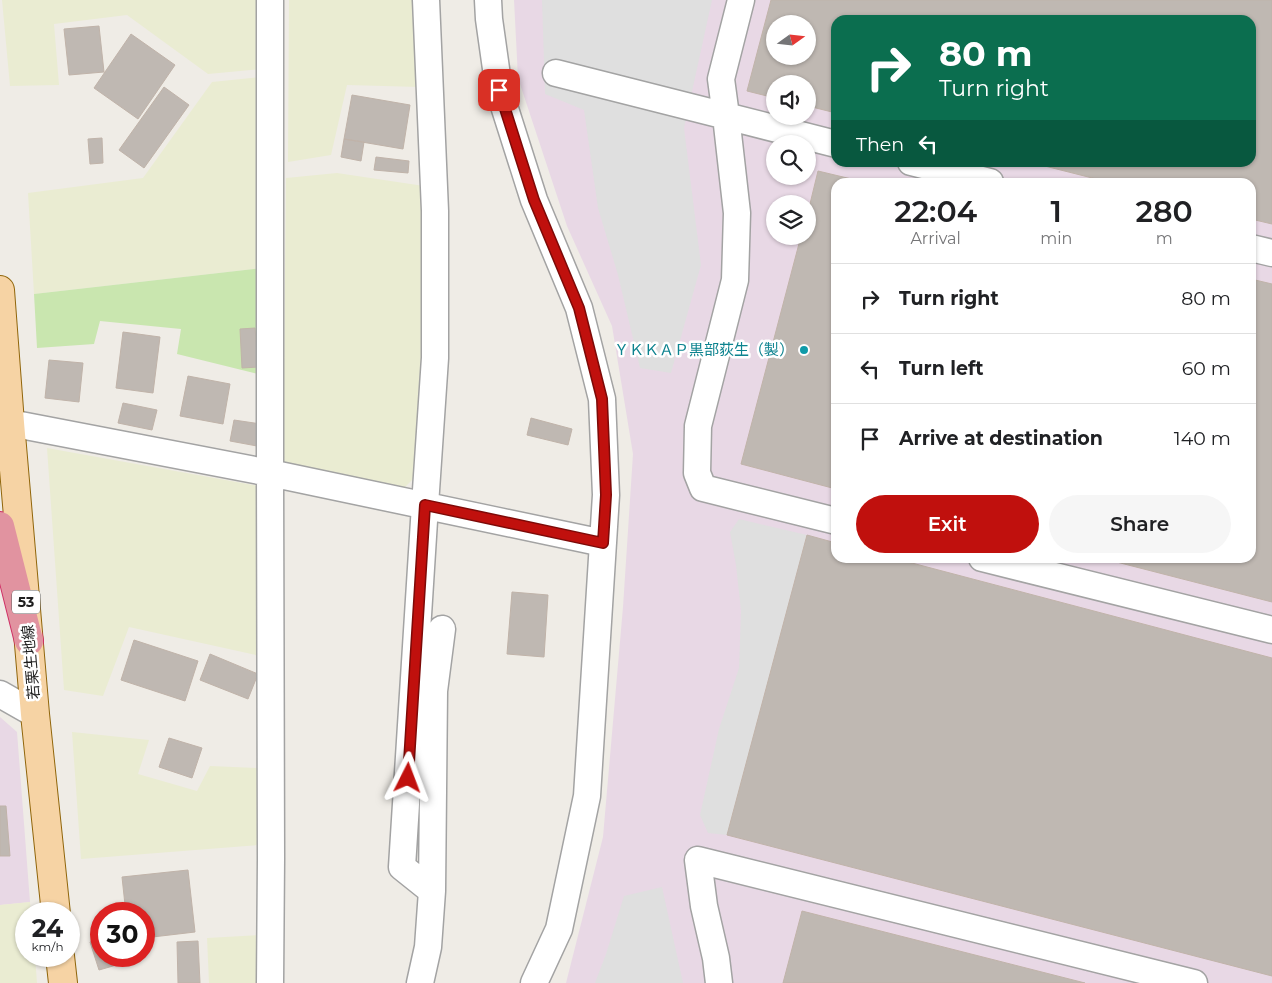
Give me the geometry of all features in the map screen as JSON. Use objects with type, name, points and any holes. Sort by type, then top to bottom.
[{"type":"highway","points":[[0,526],[29,642]]},
{"type":"main road","name":"若栗生地線","points":[[0,290],[29,642],[55,902]]},
{"type":"main road","points":[[61,967],[63,983]]},
{"type":"street","points":[[270,0],[270,983]]},
{"type":"street","points":[[426,0],[435,211],[435,358],[402,867],[432,891]]},
{"type":"street","points":[[488,0],[499,90],[534,200],[579,308],[602,399],[606,495],[587,796],[559,929],[534,983]]},
{"type":"street","points":[[741,0],[721,79],[738,213],[736,280],[698,426],[697,473],[703,488],[831,520]]},
{"type":"street","points":[[556,73],[831,143]]},
{"type":"street","points":[[930,167],[974,178]]},
{"type":"street","points":[[1256,249],[1272,253]]},
{"type":"street","points":[[10,423],[270,472],[603,543]]},
{"type":"street","points":[[1002,563],[1272,630]]},
{"type":"street","points":[[420,983],[428,947],[432,891],[434,691],[442,629]]},
{"type":"street","points":[[0,694],[36,714]]},
{"type":"street","points":[[718,983],[716,958],[704,906],[698,860],[1194,983]]},
{"type":"shaded area","points":[[514,0],[1272,0],[1272,983],[566,983],[603,837],[623,607],[633,454],[612,326],[567,226],[518,78]]},
{"type":"shaded area","points":[[542,0],[712,0],[684,128],[701,265],[671,373],[640,368],[618,275],[598,208],[584,110],[545,94]]},
{"type":"shaded area","points":[[739,519],[807,535],[727,835],[708,833],[700,815],[719,729],[739,668],[741,611],[730,532]]},
{"type":"shaded area","points":[[0,717],[17,732],[30,902],[0,905]]},
{"type":"shaded area","points":[[662,887],[683,983],[595,983],[624,896]]},
{"type":"green space","points":[[2,0],[262,0],[262,69],[208,74],[127,15],[54,24],[59,85],[10,86]]},
{"type":"green space","points":[[289,0],[417,0],[420,87],[347,85],[331,155],[288,162]]},
{"type":"green space","points":[[261,77],[262,268],[34,294],[28,193],[143,178],[212,82]]},
{"type":"green space","points":[[337,173],[424,186],[425,357],[418,474],[403,489],[283,464],[286,178]]},
{"type":"green space","points":[[262,268],[262,375],[177,354],[181,329],[100,321],[94,344],[37,348],[34,294]]},
{"type":"green space","points":[[47,448],[259,486],[260,656],[129,627],[103,696],[64,690]]},
{"type":"green space","points":[[72,732],[149,740],[138,774],[197,791],[210,766],[257,768],[258,845],[81,859]]},
{"type":"green space","points":[[15,904],[15,967],[36,967],[37,983],[0,983],[0,905]]},
{"type":"green space","points":[[260,935],[260,983],[209,983],[207,938]]},
{"type":"building","points":[[771,0],[1272,0],[1272,224],[1256,220],[1256,178],[1092,178],[1049,167],[1256,167],[1256,15],[831,15],[831,112],[816,108],[816,75],[766,75],[766,96],[747,91],[766,19],[766,65],[816,65],[816,15],[767,15]]},
{"type":"building","points":[[99,26],[104,72],[69,75],[64,29]]},
{"type":"building","points":[[131,34],[175,65],[138,119],[94,88]]},
{"type":"building","points":[[164,87],[189,105],[144,168],[119,150]]},
{"type":"building","points":[[352,95],[410,105],[403,149],[344,139]]},
{"type":"building","points":[[102,138],[103,163],[90,164],[88,139]]},
{"type":"building","points":[[344,139],[364,142],[361,161],[341,157]]},
{"type":"building","points":[[376,157],[409,161],[408,173],[374,170]]},
{"type":"building","name":"ＹＫＫＡＰ黒部荻生（製）","points":[[818,171],[847,178],[831,178],[831,488],[741,464],[799,245],[816,245],[816,195],[812,195]]},
{"type":"building","points":[[1256,280],[1272,284],[1272,602],[1120,563],[1256,563]]},
{"type":"building","points":[[255,328],[258,367],[242,368],[240,329]]},
{"type":"building","points":[[123,332],[160,337],[153,393],[116,388]]},
{"type":"building","points":[[49,360],[83,363],[79,402],[45,398]]},
{"type":"building","points":[[188,376],[230,384],[223,424],[180,416]]},
{"type":"building","points":[[123,403],[157,410],[152,430],[118,423]]},
{"type":"building","points":[[531,418],[572,429],[568,445],[527,435]]},
{"type":"building","points":[[234,420],[261,424],[257,446],[230,441]]},
{"type":"building","points":[[807,535],[831,542],[831,563],[912,563],[1272,658],[1272,976],[727,835]]},
{"type":"building","points":[[512,592],[548,595],[544,657],[507,654]]},
{"type":"building","points":[[134,640],[198,661],[185,701],[121,680]]},
{"type":"building","points":[[210,654],[258,674],[248,699],[200,680]]},
{"type":"building","points":[[169,738],[202,748],[192,778],[159,767]]},
{"type":"building","points":[[0,806],[6,806],[10,856],[0,856]]},
{"type":"building","points":[[188,870],[195,932],[155,937],[155,902],[125,902],[122,877]]},
{"type":"building","points":[[802,911],[1085,983],[783,983]]},
{"type":"building","points":[[198,941],[200,983],[178,983],[177,942]]},
{"type":"building","points":[[98,967],[110,967],[99,970]]},
{"type":"place","name":"ＹＫＫＡＰ黒部荻生（製）","points":[[804,350]]},
{"type":"route","points":[[408,778],[425,505],[603,543],[606,495],[602,399],[579,308],[534,200],[499,90]]}]
